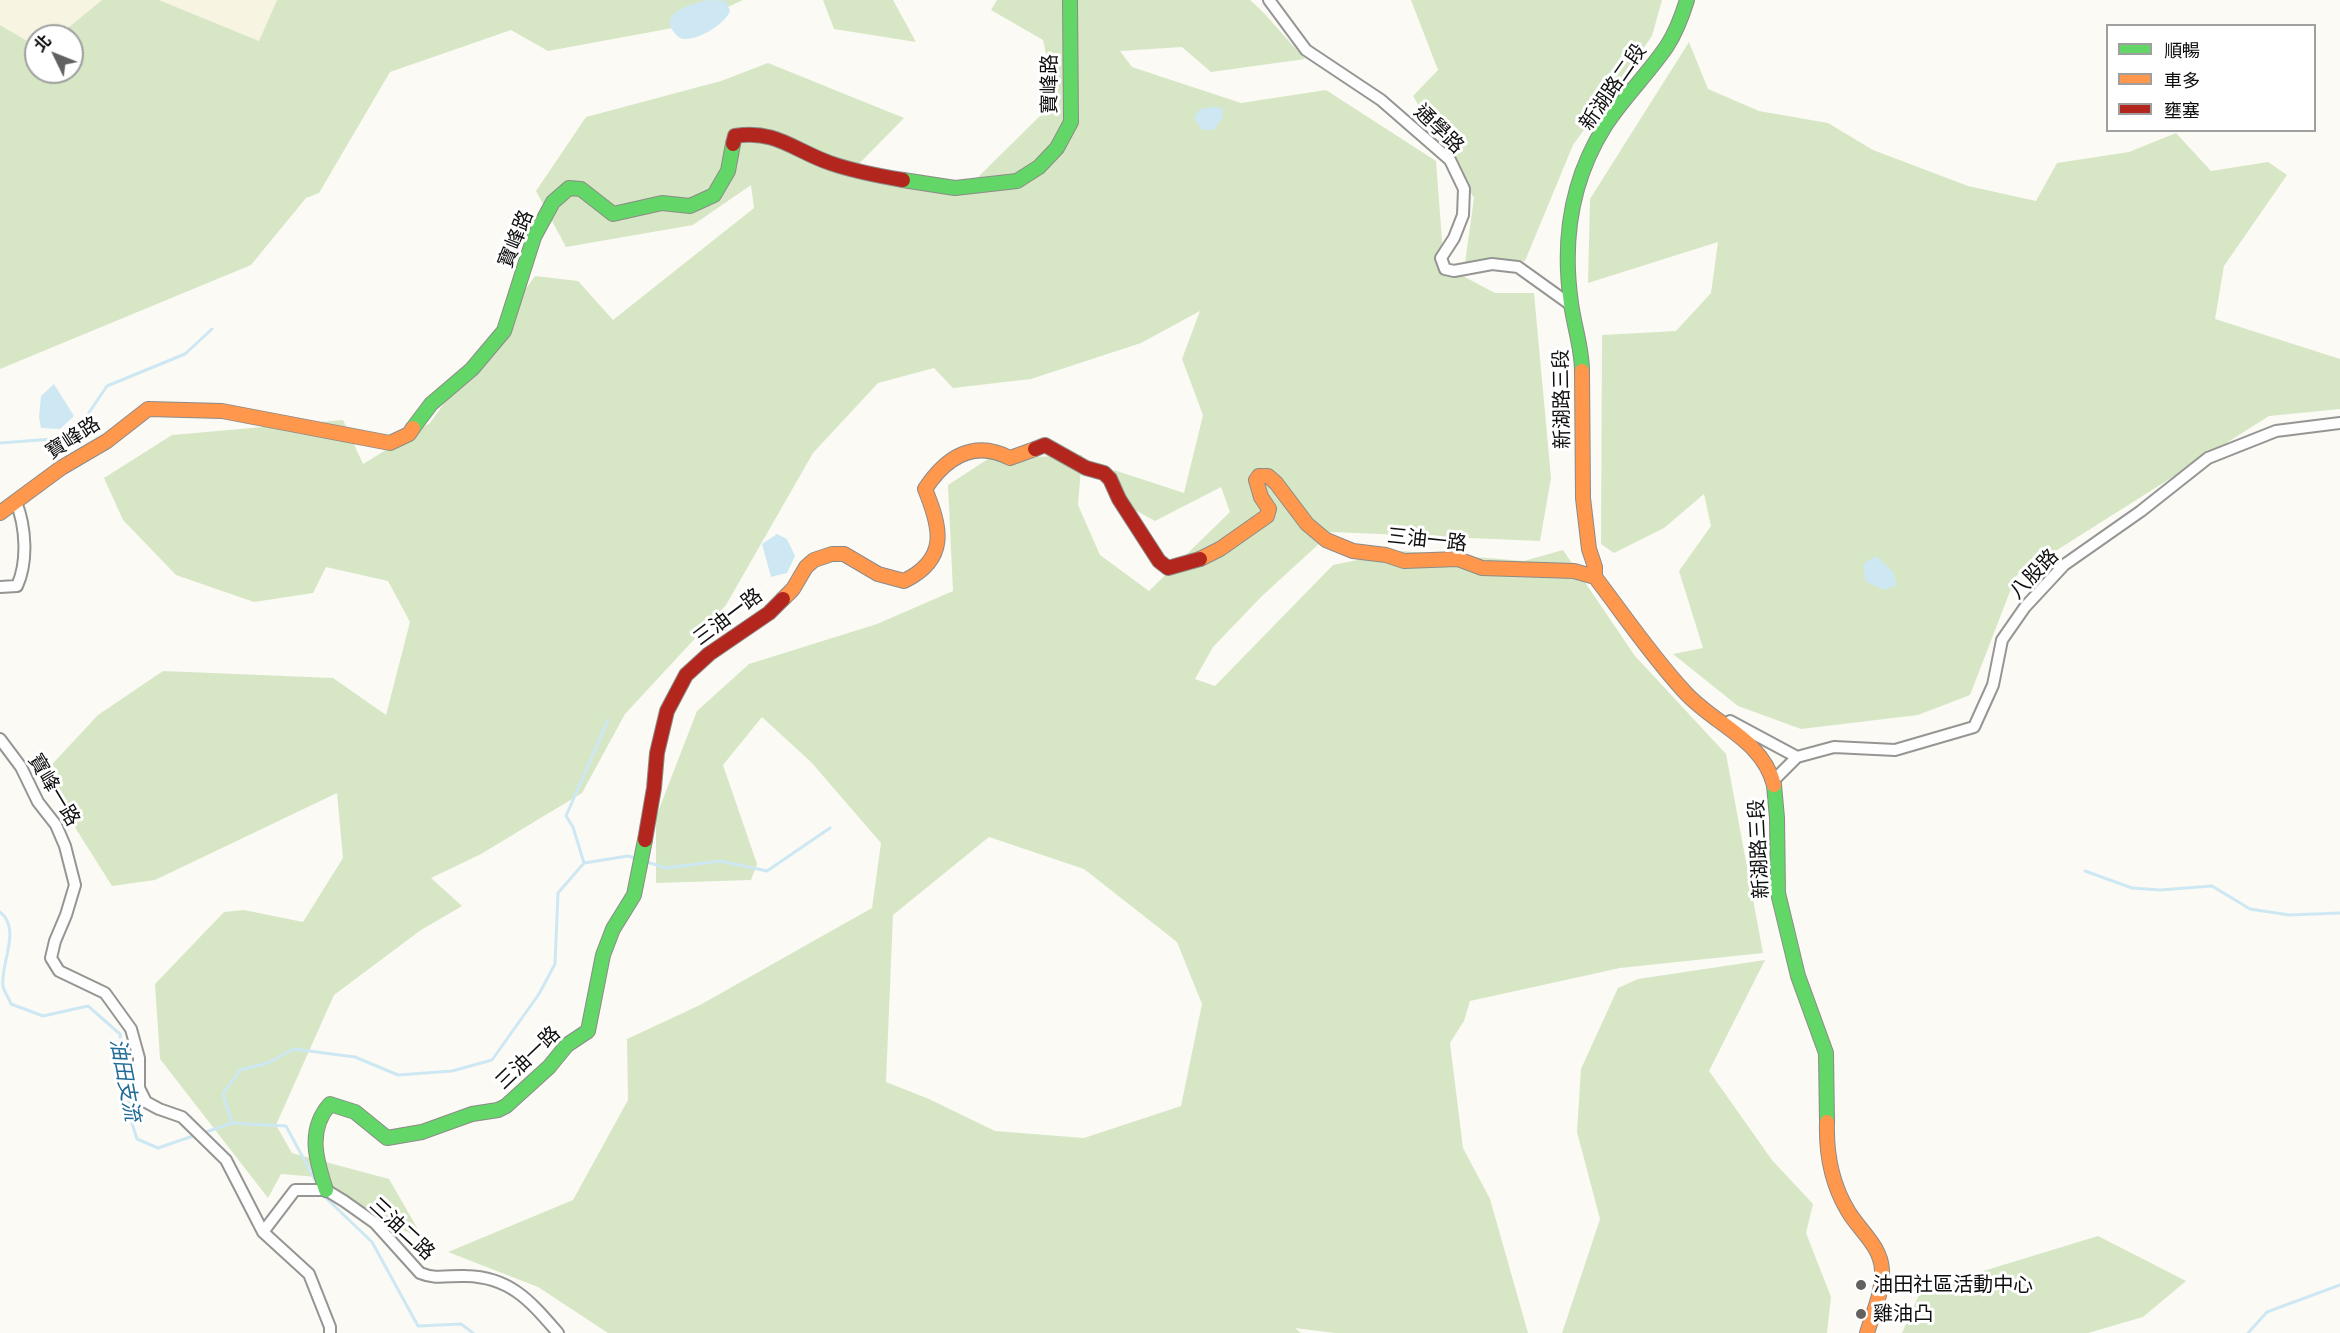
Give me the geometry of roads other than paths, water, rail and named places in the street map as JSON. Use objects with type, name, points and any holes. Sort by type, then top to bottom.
[{"type":"street","name":"寶峰路","points":[[0,513],[61,468],[107,441],[148,409],[222,411],[390,443],[409,434],[431,404],[472,369],[504,331],[534,237],[553,202],[569,188],[581,189],[613,214],[662,202],[690,206],[714,195],[728,171],[735,136],[752,133],[767,135],[830,163],[884,177],[956,188],[1017,181],[1039,167],[1057,148],[1071,122],[1070,0]]},
{"type":"street","name":"通學路","points":[[1269,0],[1306,50],[1381,100],[1450,160],[1464,189],[1464,206],[1454,238],[1440,258],[1445,269],[1454,271],[1492,264],[1518,267],[1571,305]]},
{"type":"street","name":"新湖路二段","points":[[1571,305],[1568,244],[1576,186],[1611,117],[1632,87],[1667,46],[1680,21],[1687,0]]},
{"type":"street","name":"新湖路三段","points":[[1571,305],[1580,340],[1583,498],[1595,577],[1684,692],[1755,749],[1763,758],[1774,780],[1778,809],[1775,856],[1777,884],[1786,938],[1807,1006],[1822,1037],[1826,1056],[1827,1144],[1831,1173],[1848,1212],[1881,1259],[1881,1282],[1867,1333]]},
{"type":"street","name":"八股路","points":[[1774,780],[1797,757],[1834,747],[1895,750],[1974,727],[1993,685],[2002,640],[2025,607],[2064,565],[2141,511],[2208,458],[2276,431],[2340,423]]},
{"type":"street","name":"三油一路","points":[[326,1190],[314,1152],[320,1113],[330,1104],[340,1105],[361,1115],[371,1128],[387,1138],[422,1132],[472,1114],[498,1110],[506,1106],[549,1067],[567,1045],[588,1031],[603,955],[613,930],[634,895],[645,848],[645,833],[654,788],[657,753],[667,711],[686,675],[709,654],[769,613],[793,589],[806,567],[814,560],[832,554],[844,554],[878,574],[904,580],[921,570],[932,558],[939,539],[925,489],[932,475],[961,453],[990,449],[1010,458],[1045,445],[1086,468],[1104,473],[1110,479],[1119,499],[1159,561],[1168,568],[1182,567],[1212,555],[1267,516],[1269,509],[1261,498],[1256,480],[1259,476],[1268,476],[1307,524],[1326,540],[1353,551],[1386,555],[1404,561],[1429,562],[1458,559],[1482,567],[1566,571],[1595,577]]},
{"type":"street","points":[[0,587],[17,586],[22,575],[24,553],[21,514],[16,502]]},
{"type":"street","points":[[1700,705],[1797,757]]},
{"type":"street","name":"寶峰一路","points":[[0,739],[21,767],[38,802],[56,825],[73,875],[75,885],[51,958],[59,971],[105,993],[130,1029],[139,1058],[139,1088],[146,1102],[182,1117],[197,1129],[226,1160],[263,1232]]},
{"type":"street","points":[[326,1190],[295,1190],[263,1232],[309,1274],[330,1327],[330,1333]]},
{"type":"street","name":"三油二路","points":[[326,1190],[375,1223],[420,1273],[440,1278],[474,1276],[501,1283],[526,1297],[558,1333]]},
{"type":"water","points":[[708,0],[726,1],[730,11],[727,16],[704,34],[682,39],[673,31],[670,24],[674,13]]},
{"type":"water","points":[[1223,108],[1222,119],[1213,130],[1202,130],[1194,118],[1200,109]]},
{"type":"water","points":[[54,384],[74,416],[60,429],[41,428],[39,417],[41,396]]},
{"type":"water","points":[[777,534],[787,539],[795,556],[787,573],[771,577],[762,544]]},
{"type":"water","points":[[1876,556],[1893,572],[1897,585],[1884,590],[1865,581],[1863,564]]},
{"type":"waterway","points":[[0,443],[66,438],[88,414],[107,386],[185,354],[212,329]]},
{"type":"waterway","points":[[584,863],[573,827],[566,816],[608,720]]},
{"type":"waterway","points":[[647,862],[666,868],[720,861],[767,871],[830,828]]},
{"type":"waterway","points":[[232,1123],[223,1094],[240,1070],[268,1063],[294,1049],[355,1057],[398,1075],[452,1071],[492,1060],[539,994],[555,964],[558,893],[584,863],[628,856],[638,859]]},
{"type":"waterway","points":[[2085,871],[2132,888],[2160,890],[2212,886],[2250,909],[2289,915],[2340,913]]},
{"type":"waterway","name":"油田支流","points":[[0,912],[9,928],[9,947],[3,986],[11,1004],[43,1016],[88,1006],[120,1034],[131,1120],[137,1139],[158,1148],[196,1135]]},
{"type":"waterway","name":"油田支流","points":[[203,1133],[232,1123],[286,1126],[315,1180]]},
{"type":"waterway","name":"油田支流","points":[[324,1196],[372,1242],[418,1326],[461,1324],[473,1333]]},
{"type":"waterway","points":[[2248,1333],[2267,1312],[2340,1285]]},
{"type":"place","name":"油田社區活動中心","points":[[1861,1285]]},
{"type":"place","name":"雞油凸","points":[[1861,1314]]}]
